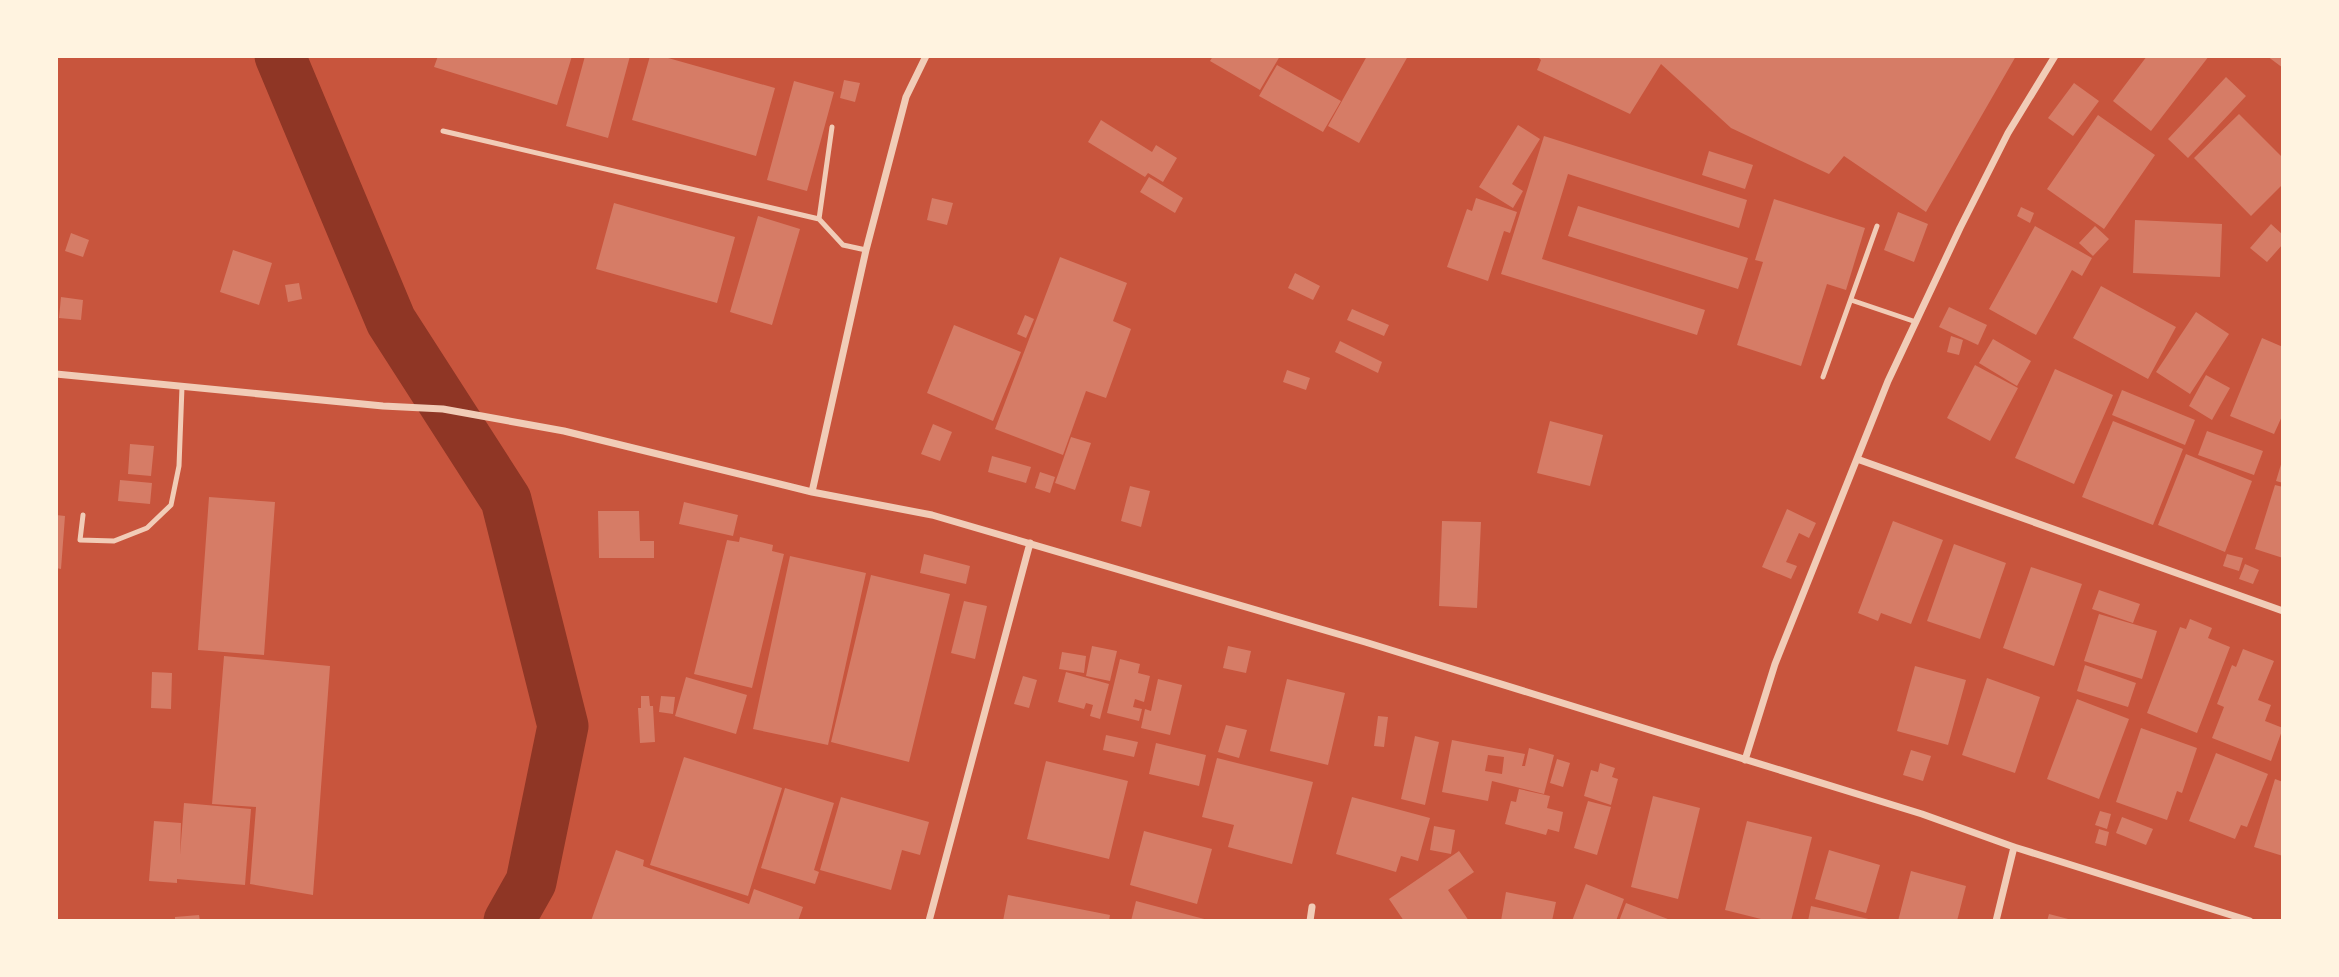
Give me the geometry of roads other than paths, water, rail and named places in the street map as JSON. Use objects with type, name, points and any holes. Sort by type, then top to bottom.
[{"type":"street","points":[[812,492],[866,250],[906,97],[926,56]]},
{"type":"street","points":[[1745,760],[1775,664],[1888,381],[2008,133],[2055,56]]},
{"type":"street","points":[[56,374],[443,410],[564,431],[812,492],[932,516],[1365,642],[1922,814],[2014,847],[2250,921]]},
{"type":"street","points":[[1857,459],[2283,611]]},
{"type":"street","points":[[929,921],[1030,543]]},
{"type":"street","points":[[1996,921],[2014,847]]},
{"type":"street","points":[[1310,921],[1312,907]]},
{"type":"lane","points":[[819,219],[832,127]]},
{"type":"lane","points":[[443,131],[819,219],[843,245],[866,250]]},
{"type":"lane","points":[[1823,377],[1877,226]]},
{"type":"lane","points":[[1851,300],[1916,322]]},
{"type":"lane","points":[[83,515],[80,540],[114,541],[147,528],[171,505],[179,466],[183,387]]},
{"type":"waterway","points":[[280,56],[391,321],[506,500],[563,726],[531,882],[509,921]]}]
